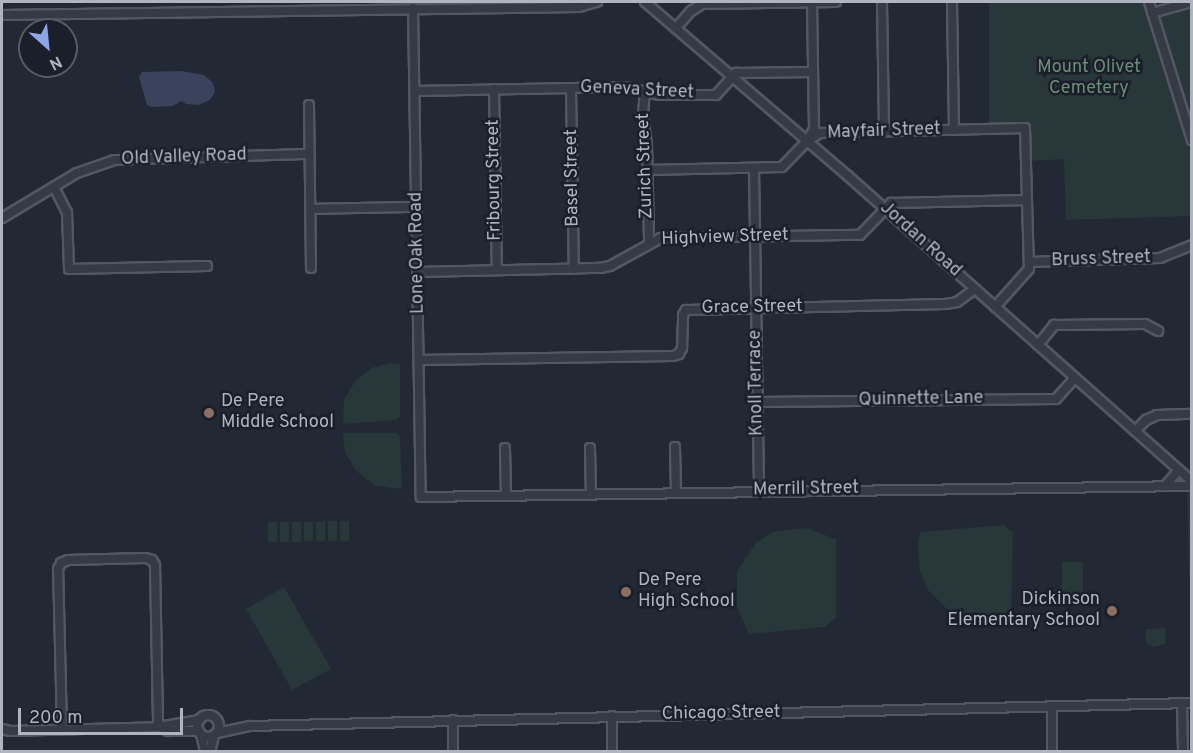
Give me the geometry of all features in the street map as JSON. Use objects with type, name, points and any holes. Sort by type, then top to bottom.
[{"type":"street","points":[[2,15],[286,6],[579,7],[597,2]]},
{"type":"street","name":"Jordan Road","points":[[645,2],[884,208],[1191,481]]},
{"type":"street","points":[[676,28],[697,5],[742,2],[837,2]]},
{"type":"street","points":[[807,141],[814,129],[812,2]]},
{"type":"street","points":[[882,2],[884,131]]},
{"type":"street","points":[[952,2],[954,130]]},
{"type":"street","points":[[1149,2],[1191,140]]},
{"type":"street","points":[[1152,13],[1191,2]]},
{"type":"street","name":"Lone Oak Road","points":[[413,8],[421,497]]},
{"type":"street","points":[[732,77],[736,73],[813,72]]},
{"type":"street","name":"Geneva Street","points":[[415,91],[625,87],[659,95],[716,95],[732,77]]},
{"type":"street","name":"Basel Street","points":[[571,88],[574,268]]},
{"type":"street","name":"Fribourg Street","points":[[494,90],[497,270]]},
{"type":"street","name":"Zurich Street","points":[[645,91],[643,116],[648,170],[649,242]]},
{"type":"street","points":[[309,105],[311,268]]},
{"type":"street","name":"Mayfair Street","points":[[648,170],[782,168],[807,141],[820,134],[1025,128],[1027,200]]},
{"type":"street","name":"Old Valley Road","points":[[2,218],[88,167],[129,158],[309,154]]},
{"type":"street","name":"Knoll Terrace","points":[[754,168],[759,491]]},
{"type":"street","points":[[54,187],[67,212],[69,269],[207,266]]},
{"type":"street","points":[[884,208],[891,203],[1027,200],[1029,262]]},
{"type":"street","points":[[310,209],[417,207]]},
{"type":"street","name":"Highview Street","points":[[418,272],[610,266],[649,242],[661,238],[860,235],[884,208]]},
{"type":"street","name":"Bruss Street","points":[[995,307],[1029,269],[1029,262],[1160,258],[1191,245]]},
{"type":"street","name":"Grace Street","points":[[419,360],[673,356],[679,354],[682,348],[683,315],[686,310],[945,304],[957,302],[975,289]]},
{"type":"street","points":[[1038,345],[1054,325],[1145,324],[1158,331]]},
{"type":"street","name":"Quinnette Lane","points":[[758,402],[1056,399],[1075,378]]},
{"type":"street","points":[[1135,431],[1146,420],[1157,415],[1191,414]]},
{"type":"street","points":[[675,447],[676,492]]},
{"type":"street","points":[[505,448],[506,496]]},
{"type":"street","points":[[590,448],[591,494]]},
{"type":"street","points":[[1165,486],[1179,470]]},
{"type":"street","name":"Merrill Street","points":[[421,497],[1191,486]]},
{"type":"street","points":[[62,729],[58,569],[61,563],[74,560],[145,558],[152,560],[155,565],[158,727]]},
{"type":"street","points":[[1182,703],[1182,752]]},
{"type":"street","name":"Chicago Street","points":[[216,735],[250,726],[1191,703]]},
{"type":"street","points":[[1052,706],[1052,752]]},
{"type":"street","points":[[2,729],[10,731],[158,727],[200,720],[209,716],[217,719],[219,725],[210,752]]},
{"type":"street","points":[[612,716],[612,752]]},
{"type":"street","name":"Chicago Street","points":[[217,719],[250,726]]},
{"type":"street","points":[[200,720],[200,733],[205,752]]},
{"type":"street","points":[[453,720],[453,752]]},
{"type":"street","points":[[158,727],[168,731],[200,733],[207,737],[216,735]]},
{"type":"street","points":[[2,735],[10,731]]},
{"type":"green space","name":"Mount Olivet Cemetery","points":[[989,2],[1144,2],[1191,156],[1191,216],[1066,220],[1064,159],[1031,161],[1030,125],[989,126]]},
{"type":"green space","points":[[1191,2],[1191,140],[1152,13]]},
{"type":"green space","points":[[390,363],[400,364],[400,417],[396,420],[343,424],[344,400],[355,381],[371,368]]},
{"type":"green space","points":[[343,433],[397,433],[400,437],[402,489],[376,486],[356,471],[345,452]]},
{"type":"green space","points":[[1191,492],[1192,575],[1189,576],[1187,493]]},
{"type":"green space","points":[[325,521],[325,541],[316,541],[316,522]]},
{"type":"green space","points":[[328,521],[337,521],[337,541],[328,541]]},
{"type":"green space","points":[[340,521],[349,521],[349,541],[340,541]]},
{"type":"green space","points":[[268,522],[277,522],[277,542],[268,542]]},
{"type":"green space","points":[[280,522],[289,522],[289,542],[280,542]]},
{"type":"green space","points":[[292,522],[301,522],[301,542],[292,542]]},
{"type":"green space","points":[[304,522],[313,522],[313,541],[304,541]]},
{"type":"green space","points":[[1005,525],[1013,533],[1011,616],[985,620],[951,613],[928,590],[920,572],[918,546],[920,532]]},
{"type":"green space","points":[[806,528],[836,539],[836,617],[825,627],[749,634],[737,607],[737,571],[756,543],[772,532]]},
{"type":"green space","points":[[1062,562],[1083,562],[1083,594],[1062,593]]},
{"type":"green space","points":[[284,587],[331,669],[292,690],[246,609]]},
{"type":"green space","points":[[1166,628],[1165,644],[1154,647],[1146,643],[1146,629]]},
{"type":"water","points":[[181,71],[204,75],[213,83],[215,92],[210,100],[199,105],[186,104],[181,101],[173,106],[152,107],[147,105],[139,77],[142,72]]},
{"type":"place","name":"De Pere Middle School","points":[[209,413]]},
{"type":"place","name":"De Pere High School","points":[[626,592]]},
{"type":"place","name":"Dickinson Elementary School","points":[[1112,611]]}]
